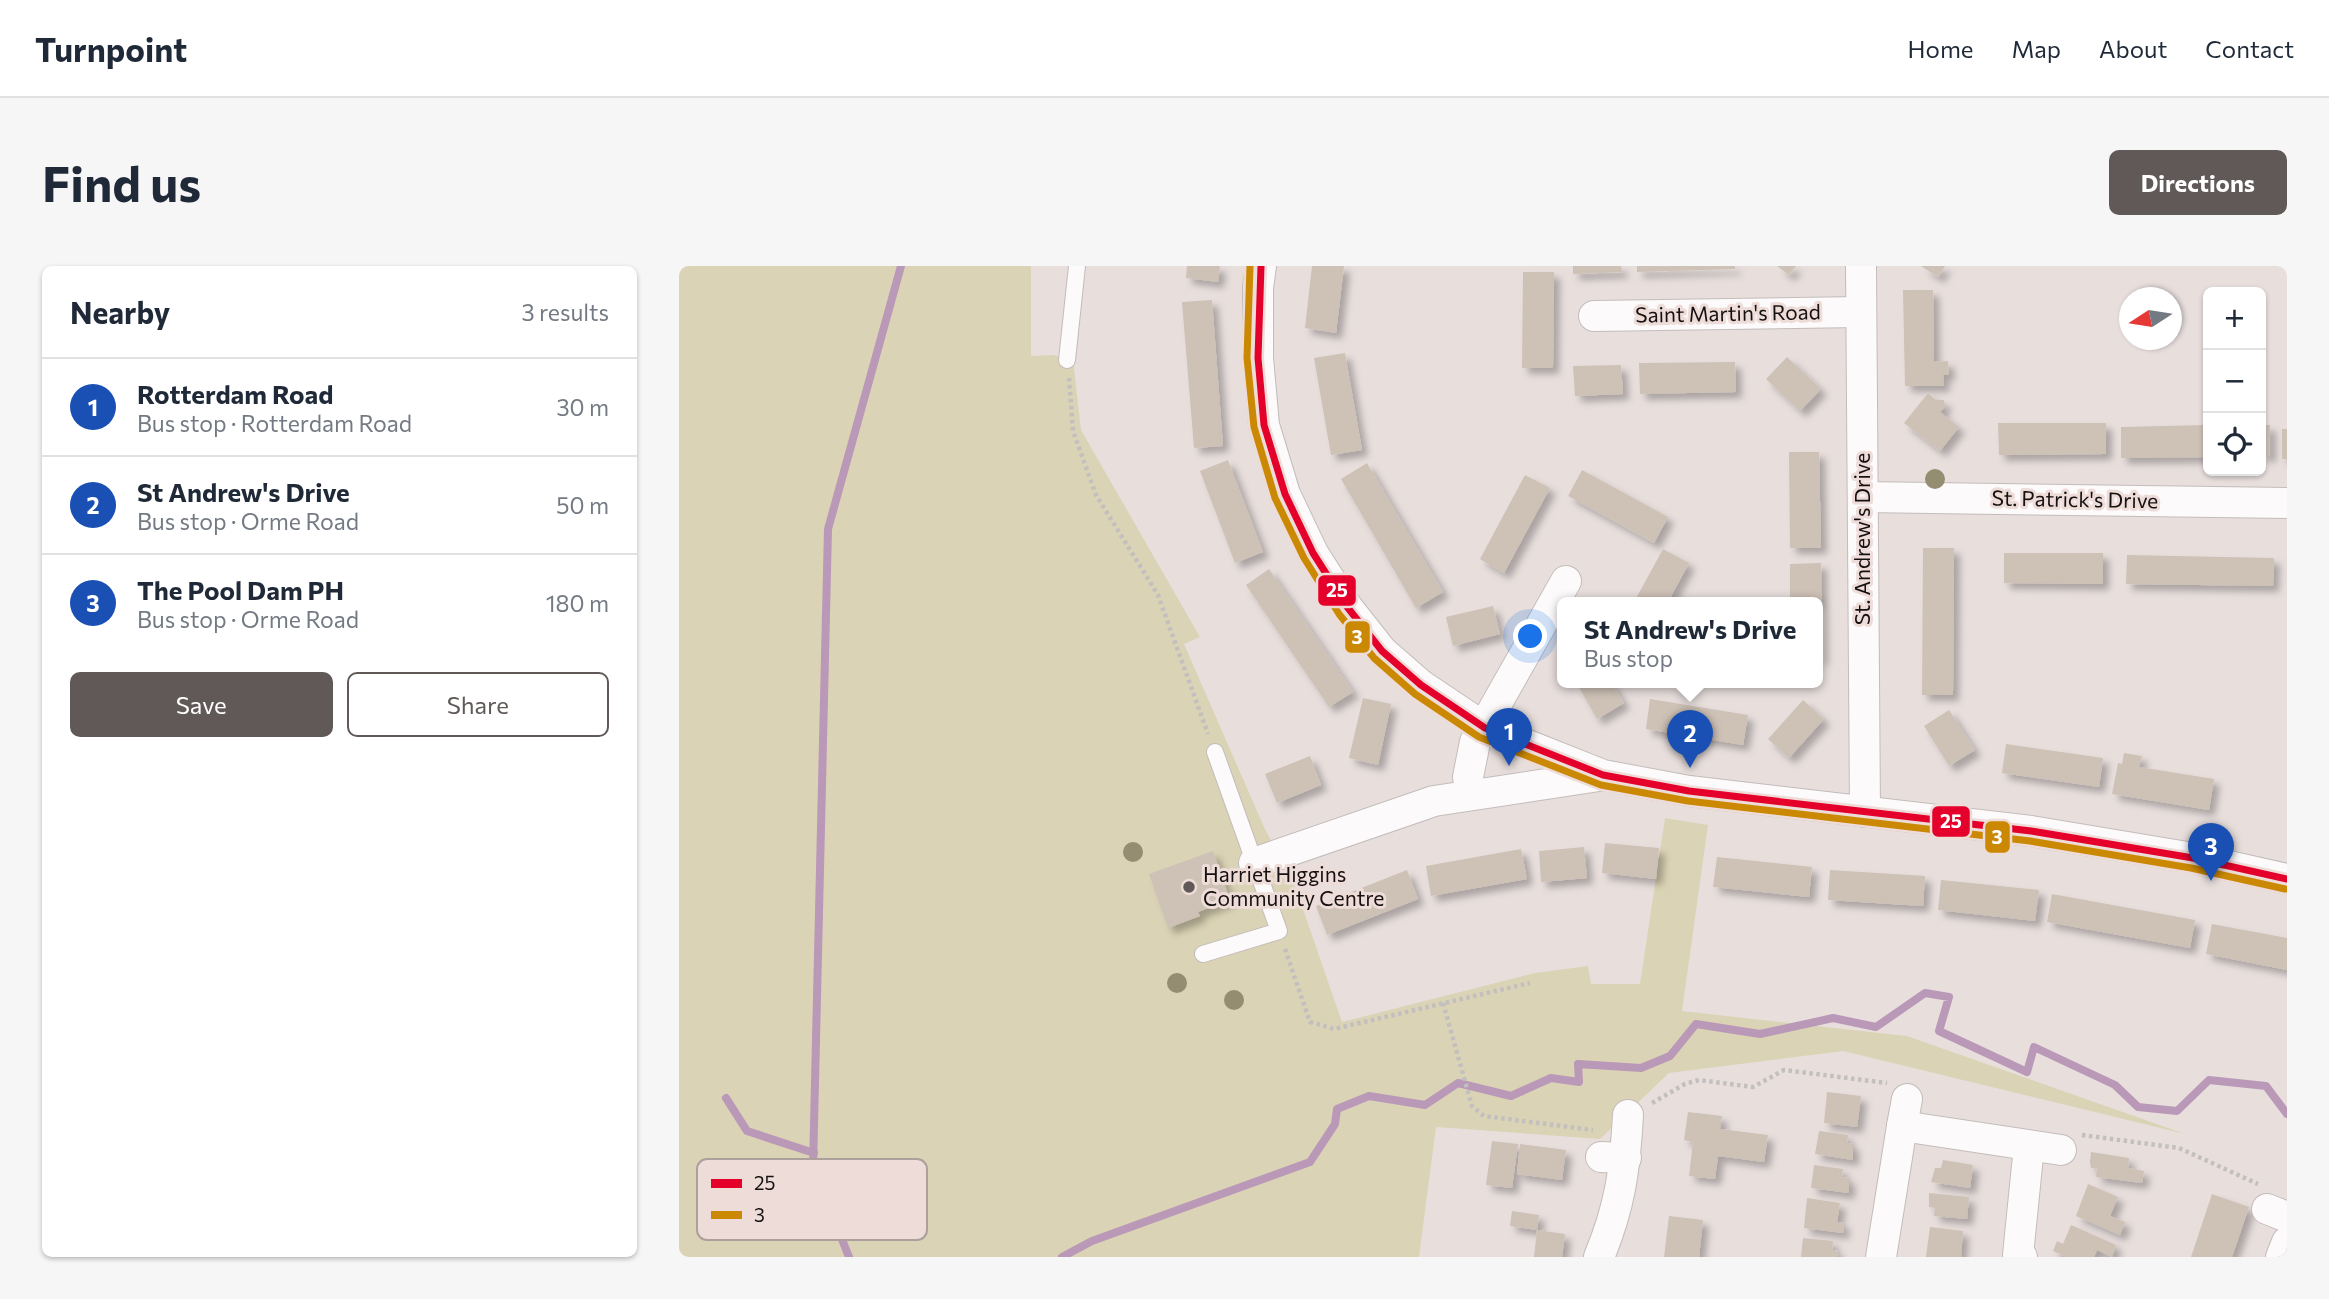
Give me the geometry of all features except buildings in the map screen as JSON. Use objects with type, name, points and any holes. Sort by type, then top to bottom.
[{"type":"street","points":[[1262,266],[1258,288],[1258,358],[1264,425],[1290,506],[1313,553],[1348,608],[1382,650],[1421,685],[1485,728],[1603,775],[1689,791],[2031,831],[2193,858],[2287,878]]},
{"type":"street","name":"St. Andrew's Drive","points":[[1861,266],[1865,812]]},
{"type":"street","name":"Saint Martin's Road","points":[[1594,316],[1861,312]]},
{"type":"street","name":"St. Patrick's Drive","points":[[1863,497],[2287,503]]},
{"type":"street","points":[[1557,597],[1566,581]]},
{"type":"street","points":[[1470,793],[1468,777],[1475,742],[1557,597]]},
{"type":"street","points":[[1254,863],[1434,801],[1470,793],[1603,775]]},
{"type":"street","points":[[1881,1257],[1905,1112],[2029,1146],[2061,1150]]},
{"type":"street","points":[[1599,1257],[1616,1214],[1613,1158],[1628,1115]]},
{"type":"street","points":[[2022,1257],[2018,1255],[2029,1146]]},
{"type":"street","points":[[2281,1257],[2287,1242]]},
{"type":"lane","points":[[1067,360],[1077,266]]},
{"type":"lane","points":[[1203,954],[1279,931],[1215,752]]},
{"type":"path","points":[[1067,360],[1073,431],[1095,495],[1158,596],[1215,752]]},
{"type":"path","points":[[1279,931],[1310,1022],[1334,1029],[1530,983]]},
{"type":"path","points":[[1443,1003],[1472,1106]]},
{"type":"shaded area","points":[[679,266],[1031,266],[1031,356],[1053,355],[1073,359],[1081,430],[1200,637],[1184,644],[1264,827],[1296,889],[1342,1022],[1535,973],[1588,966],[1591,984],[1640,984],[1665,818],[1708,825],[1682,1011],[1907,1036],[2185,1134],[1843,1051],[1669,1073],[1600,1139],[1436,1127],[1419,1257],[679,1257]]},
{"type":"waterway","points":[[813,1159],[828,529],[901,266]]},
{"type":"waterway","points":[[1062,1257],[1092,1241],[1310,1162],[1335,1124],[1337,1109],[1369,1096],[1425,1105],[1458,1083],[1511,1096],[1551,1078],[1579,1082],[1578,1064],[1641,1068],[1670,1056],[1696,1024],[1760,1034],[1833,1018],[1876,1027],[1925,993],[1949,997],[1939,1031],[2027,1072],[2034,1047],[2115,1085],[2138,1107],[2177,1111],[2209,1080],[2266,1086],[2287,1114]]},
{"type":"waterway","points":[[726,1098],[747,1131],[814,1153]]},
{"type":"waterway","points":[[842,1240],[849,1257]]},
{"type":"transit line","name":"3","points":[[1250,266],[1247,358],[1254,427],[1275,498],[1304,558],[1339,614],[1374,658],[1415,694],[1479,737],[1601,785],[1688,801],[2030,841],[2191,868],[2285,889]]},
{"type":"transit line","name":"25","points":[[1261,266],[1258,358],[1264,425],[1285,494],[1313,553],[1348,608],[1382,651],[1421,685],[1485,728],[1603,775],[1689,791],[2031,831],[2193,858],[2287,879]]},
{"type":"place","name":"Rotterdam Road","points":[[1509,766]]},
{"type":"place","name":"St Andrew's Drive","points":[[1690,768]]},
{"type":"place","name":"The Pool Dam PH","points":[[2211,881]]},
{"type":"place","name":"Harriet Higgins Community Centre","points":[[1189,887]]}]
